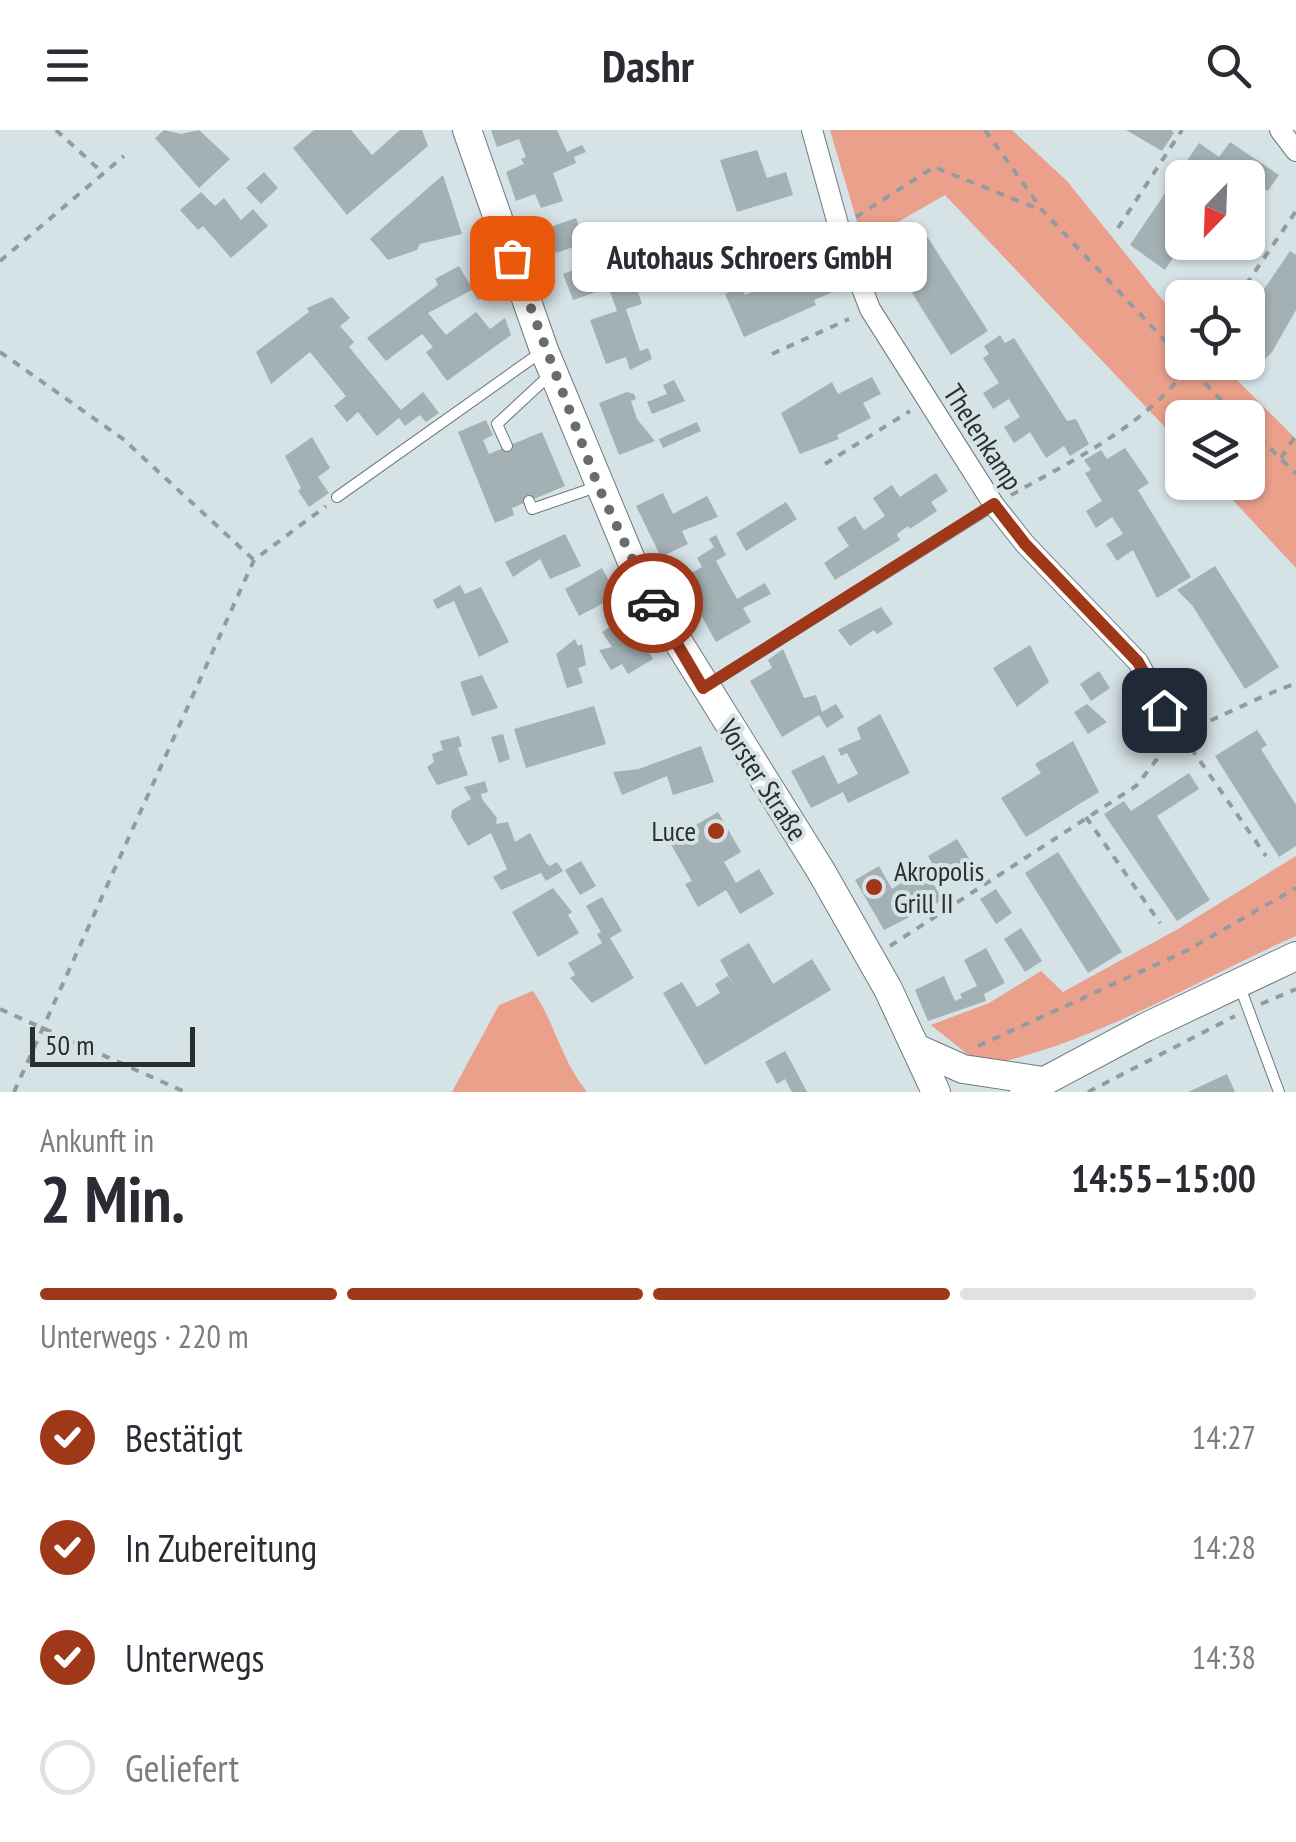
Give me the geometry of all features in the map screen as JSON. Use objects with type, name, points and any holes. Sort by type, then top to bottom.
[{"type":"main road","name":"Vorster Straße","points":[[467,130],[549,362],[639,579],[871,958],[936,1092]]},
{"type":"main road","points":[[916,1048],[963,1069],[1033,1086],[1238,981],[1296,956]]},
{"type":"street","name":"Thelenkamp","points":[[812,130],[839,228],[870,309],[994,504],[1025,544],[1138,662],[1177,734]]},
{"type":"street","points":[[1280,130],[1296,150]]},
{"type":"lane","points":[[507,446],[497,424],[549,362]]},
{"type":"lane","points":[[337,497],[549,362]]},
{"type":"lane","points":[[529,501],[532,508],[598,486]]},
{"type":"lane","points":[[703,688],[994,504]]},
{"type":"lane","points":[[1238,981],[1279,1092]]},
{"type":"path","points":[[56,130],[103,174]]},
{"type":"path","points":[[986,130],[1043,211],[1165,344]]},
{"type":"path","points":[[1118,228],[1182,130]]},
{"type":"path","points":[[0,261],[124,156]]},
{"type":"path","points":[[839,228],[934,167],[1043,211]]},
{"type":"path","points":[[1248,280],[1296,211]]},
{"type":"path","points":[[772,354],[870,309]]},
{"type":"path","points":[[0,352],[123,439],[254,560]]},
{"type":"path","points":[[994,504],[1114,436],[1177,380]]},
{"type":"path","points":[[1199,380],[1220,400]]},
{"type":"path","points":[[825,464],[926,400]]},
{"type":"path","points":[[1281,458],[1296,435]]},
{"type":"path","points":[[1265,442],[1296,474]]},
{"type":"path","points":[[14,1092],[254,560],[337,497]]},
{"type":"path","points":[[871,958],[1136,786],[1177,734],[1244,708],[1288,684],[1296,684]]},
{"type":"path","points":[[1177,734],[1194,752],[1266,856]]},
{"type":"path","points":[[1086,817],[1160,923]]},
{"type":"path","points":[[969,1047],[986,1044],[1054,1014],[1186,951],[1296,888]]},
{"type":"path","points":[[1088,1092],[1296,988]]},
{"type":"path","points":[[0,1009],[184,1092]]},
{"type":"shaded area","points":[[830,130],[1012,130],[1067,181],[1165,303],[1165,380],[1237,380],[1257,400],[1165,400],[1165,427],[945,195],[863,242]]},
{"type":"shaded area","points":[[1265,408],[1296,439],[1296,568],[1233,500],[1265,500]]},
{"type":"shaded area","points":[[1296,856],[1296,936],[1142,1010],[1064,1043],[982,1066],[931,1025],[989,1003],[1041,971],[1063,992],[1178,929]]},
{"type":"shaded area","points":[[533,991],[587,1092],[452,1092],[499,1005]]},
{"type":"building","points":[[164,130],[181,134],[199,130],[230,159],[199,188],[155,138]]},
{"type":"building","points":[[314,130],[351,130],[372,155],[400,130],[422,130],[428,146],[347,215],[293,148]]},
{"type":"building","points":[[491,130],[557,130],[567,152],[582,145],[586,152],[574,157],[576,163],[553,173],[563,201],[541,208],[535,194],[516,201],[506,172],[524,164],[521,159],[526,157],[519,139],[497,147]]},
{"type":"building","points":[[1126,130],[1171,130],[1174,133],[1162,151]]},
{"type":"building","points":[[1230,142],[1257,160],[1188,160],[1199,143],[1219,157]]},
{"type":"building","points":[[757,150],[767,178],[786,172],[793,195],[737,212],[720,160]]},
{"type":"building","points":[[1265,166],[1279,175],[1268,191],[1265,189]]},
{"type":"building","points":[[264,172],[278,188],[261,204],[246,188]]},
{"type":"building","points":[[443,175],[462,234],[420,244],[417,250],[388,260],[370,239]]},
{"type":"building","points":[[201,192],[215,206],[224,198],[241,220],[253,209],[268,226],[231,258],[203,226],[198,230],[180,210]]},
{"type":"building","points":[[1165,193],[1165,260],[1172,260],[1165,270],[1130,245]]},
{"type":"building","points":[[576,218],[585,243],[556,253],[547,228]]},
{"type":"building","points":[[921,227],[988,331],[951,355],[885,250]]},
{"type":"building","points":[[603,235],[608,248],[588,254],[584,242]]},
{"type":"building","points":[[1290,251],[1296,255],[1296,310],[1265,359],[1265,288]]},
{"type":"building","points":[[593,263],[602,290],[573,300],[563,274]]},
{"type":"building","points":[[459,266],[472,288],[491,278],[495,291],[478,300],[472,290],[428,313],[446,335],[476,312],[490,329],[505,318],[511,335],[447,381],[426,352],[433,347],[422,334],[386,361],[367,338],[438,285],[435,279]]},
{"type":"building","points":[[778,271],[786,288],[824,272],[833,292],[814,300],[816,305],[744,337],[725,294],[742,287],[745,295],[766,286],[762,278]]},
{"type":"building","points":[[634,280],[642,304],[626,309],[640,351],[648,348],[652,359],[630,370],[626,357],[606,364],[590,320],[617,311],[609,289]]},
{"type":"building","points":[[332,297],[350,318],[340,326],[354,342],[349,347],[401,410],[423,392],[439,413],[426,422],[420,415],[405,426],[399,418],[377,436],[358,412],[347,422],[334,406],[346,396],[310,352],[271,384],[256,352],[309,312],[307,308]]},
{"type":"building","points":[[1000,335],[1005,343],[1014,338],[1067,421],[1076,419],[1089,444],[1070,456],[1064,446],[1046,458],[1030,432],[1014,443],[1004,427],[1020,417],[1009,399],[993,409],[983,393],[999,383],[983,358],[989,354],[984,346]]},
{"type":"building","points":[[872,377],[881,394],[863,403],[871,418],[837,435],[839,439],[800,454],[781,413],[832,382],[838,394]]},
{"type":"building","points":[[674,380],[685,401],[652,414],[647,402],[667,394],[663,385]]},
{"type":"building","points":[[627,392],[634,394],[636,399],[631,401],[637,419],[655,441],[619,455],[599,403]]},
{"type":"building","points":[[486,420],[493,435],[483,440],[489,454],[542,432],[565,486],[512,508],[514,515],[495,523],[458,432]]},
{"type":"building","points":[[697,422],[701,431],[663,448],[659,439]]},
{"type":"building","points":[[312,437],[330,468],[318,477],[329,493],[309,507],[298,491],[301,488],[285,456]]},
{"type":"building","points":[[1125,448],[1149,483],[1138,490],[1191,577],[1157,598],[1133,550],[1117,561],[1106,544],[1123,534],[1112,517],[1096,528],[1086,511],[1102,501],[1085,473],[1091,470],[1084,460],[1101,450],[1107,459]]},
{"type":"building","points":[[936,473],[948,491],[931,502],[937,511],[910,529],[908,526],[897,534],[900,540],[835,580],[824,563],[849,546],[837,528],[855,516],[864,530],[885,516],[873,498],[892,485],[900,497]]},
{"type":"building","points":[[663,493],[673,514],[707,496],[718,517],[682,531],[688,544],[661,557],[636,506]]},
{"type":"building","points":[[786,502],[797,519],[746,551],[736,533]]},
{"type":"building","points":[[565,534],[581,566],[550,579],[540,559],[513,577],[505,562]]},
{"type":"building","points":[[716,535],[726,555],[716,561],[737,599],[765,583],[771,594],[743,608],[751,622],[716,642],[681,579],[702,567],[697,558],[714,547],[709,539]]},
{"type":"building","points":[[1215,566],[1279,667],[1245,689],[1192,605],[1177,590]]},
{"type":"building","points":[[602,568],[617,596],[579,616],[565,589]]},
{"type":"building","points":[[460,585],[465,594],[481,587],[509,642],[479,657],[454,601],[437,609],[433,600]]},
{"type":"building","points":[[881,607],[893,624],[877,634],[874,630],[850,646],[838,630]]},
{"type":"building","points":[[628,616],[653,659],[628,674],[622,664],[611,670],[599,650],[612,647],[602,632]]},
{"type":"building","points":[[575,639],[578,646],[582,644],[586,665],[578,668],[583,683],[567,688],[556,654]]},
{"type":"building","points":[[1030,645],[1049,682],[1017,707],[993,668]]},
{"type":"building","points":[[783,649],[804,698],[816,695],[822,712],[836,704],[844,717],[827,728],[819,715],[782,737],[750,681],[772,668],[768,660]]},
{"type":"building","points":[[1099,671],[1110,688],[1091,701],[1080,684]]},
{"type":"building","points":[[482,675],[498,708],[472,716],[460,682]]},
{"type":"building","points":[[1087,704],[1107,722],[1088,734],[1074,712]]},
{"type":"building","points":[[594,706],[606,744],[526,768],[514,729]]},
{"type":"building","points":[[880,714],[910,773],[848,803],[843,792],[811,808],[791,771],[824,755],[838,784],[858,774],[847,753],[841,756],[838,749],[861,739],[857,728]]},
{"type":"building","points":[[1257,730],[1267,745],[1261,749],[1296,805],[1296,846],[1279,857],[1215,756]]},
{"type":"building","points":[[503,734],[510,759],[499,763],[491,737]]},
{"type":"building","points":[[459,736],[462,746],[458,748],[468,775],[437,785],[427,767],[434,762],[432,754],[443,750],[440,741]]},
{"type":"building","points":[[1073,741],[1099,792],[1026,837],[1001,798],[1041,773],[1035,764]]},
{"type":"building","points":[[701,746],[714,782],[673,795],[667,776],[622,795],[613,772],[639,769]]},
{"type":"building","points":[[1189,773],[1199,789],[1157,816],[1210,900],[1177,921],[1104,814],[1124,801],[1131,811]]},
{"type":"building","points":[[485,781],[488,792],[481,794],[482,799],[497,818],[496,824],[508,822],[515,842],[530,833],[546,863],[550,866],[557,862],[563,871],[546,881],[541,873],[501,890],[493,877],[507,869],[491,833],[468,846],[451,817],[452,810],[471,799],[464,787]]},
{"type":"building","points":[[718,812],[741,852],[724,862],[736,883],[759,869],[774,894],[740,914],[726,890],[698,907],[685,884],[692,881],[669,841]]},
{"type":"building","points":[[957,839],[970,860],[940,878],[928,856]]},
{"type":"building","points":[[1058,852],[1122,952],[1088,973],[1025,873]]},
{"type":"building","points":[[581,861],[596,886],[580,895],[565,870]]},
{"type":"building","points":[[879,866],[892,889],[924,868],[943,900],[884,930],[855,880]]},
{"type":"building","points":[[553,888],[572,912],[568,915],[579,933],[538,957],[512,912]]},
{"type":"building","points":[[996,889],[1012,913],[996,924],[980,899]]},
{"type":"building","points":[[602,897],[622,931],[610,938],[634,978],[592,1003],[570,978],[575,975],[568,963],[602,943],[597,934],[601,932],[586,906]]},
{"type":"building","points":[[1021,928],[1042,961],[1025,972],[1004,939]]},
{"type":"building","points":[[749,943],[773,984],[812,959],[831,990],[705,1065],[663,993],[682,982],[697,1007],[720,993],[715,984],[728,976],[736,989],[720,960]]},
{"type":"building","points":[[986,948],[1005,983],[984,994],[986,1001],[928,1021],[915,990],[944,976],[955,1001],[962,998],[960,994],[977,986],[964,960]]},
{"type":"building","points":[[785,1051],[807,1092],[792,1092],[785,1079],[777,1084],[765,1062]]},
{"type":"building","points":[[1227,1074],[1235,1092],[1188,1092]]},
{"type":"way so far","points":[[512,258],[598,486],[653,603]]},
{"type":"place","name":"Autohaus Schroers GmbH","points":[[512,258]]},
{"type":"place","name":"Luce","points":[[716,831]]},
{"type":"place","name":"Akropolis Grill II","points":[[874,887]]},
{"type":"route","points":[[653,603],[703,688],[994,504],[1025,544],[1138,662],[1164,710]]}]
